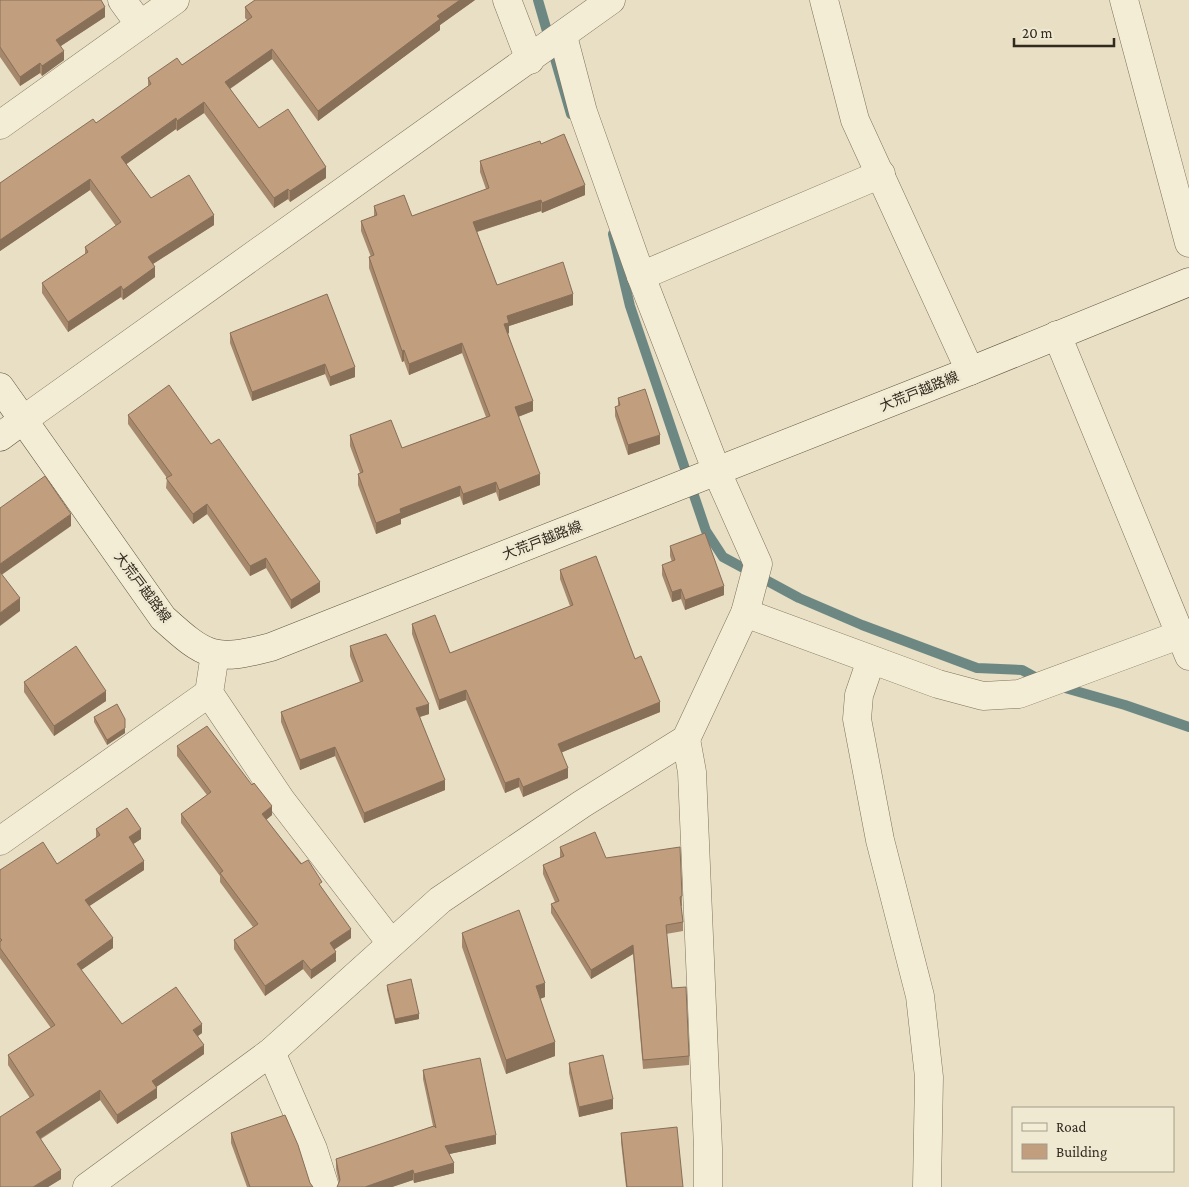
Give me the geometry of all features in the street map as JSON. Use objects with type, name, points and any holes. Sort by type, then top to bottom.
[{"type":"street","points":[[122,0],[140,25]]},
{"type":"street","points":[[0,125],[175,0]]},
{"type":"street","points":[[507,0],[530,60]]},
{"type":"street","points":[[0,437],[530,60],[611,0]]},
{"type":"street","points":[[824,0],[855,120],[970,371]]},
{"type":"street","points":[[1124,0],[1189,243]]},
{"type":"street","points":[[87,1187],[271,1052],[440,900],[582,804],[686,739],[745,613],[758,564],[717,472],[641,276],[583,112],[563,36]]},
{"type":"street","points":[[641,276],[881,174]]},
{"type":"street","name":"大荒戸越路線","points":[[0,386],[163,618],[192,644],[215,654],[236,656],[271,647],[717,472],[1189,282]]},
{"type":"street","points":[[745,613],[938,684],[983,696],[1019,694],[1184,646],[1057,335]]},
{"type":"street","points":[[215,654],[209,693],[281,800],[390,943]]},
{"type":"street","points":[[871,660],[858,695],[857,719],[880,840],[920,996],[928,1077],[927,1187]]},
{"type":"street","points":[[0,841],[209,693]]},
{"type":"street","points":[[686,739],[692,772],[708,1148],[708,1187]]},
{"type":"street","points":[[271,1052],[313,1149],[325,1187]]},
{"type":"building","points":[[0,0],[101,0],[105,7],[56,40],[64,51],[42,66],[40,63],[20,77],[0,47]]},
{"type":"building","points":[[255,0],[460,0],[437,16],[440,19],[318,111],[272,49],[225,82],[259,128],[288,109],[326,167],[290,191],[288,189],[274,198],[204,102],[177,121],[176,118],[121,157],[151,198],[189,175],[214,215],[148,257],[155,267],[123,290],[121,286],[68,322],[42,283],[88,252],[85,247],[121,222],[90,179],[0,240],[0,183],[93,119],[96,123],[151,84],[148,78],[177,58],[182,65],[252,17],[245,7]]},
{"type":"building","points":[[564,134],[585,185],[542,203],[541,200],[473,222],[497,285],[563,262],[573,294],[507,316],[509,323],[504,324],[533,401],[515,407],[540,474],[499,490],[496,482],[463,494],[460,486],[400,509],[401,513],[376,523],[358,474],[363,472],[350,435],[391,420],[402,448],[490,416],[462,343],[409,364],[404,350],[402,351],[369,257],[374,255],[361,221],[377,215],[374,206],[404,195],[412,216],[489,188],[480,161],[540,141],[541,144]]},
{"type":"building","points":[[327,294],[355,367],[330,377],[325,364],[252,392],[230,333]]},
{"type":"building","points":[[169,385],[211,444],[219,439],[320,582],[291,600],[266,558],[250,566],[207,504],[193,514],[166,478],[172,475],[128,415]]},
{"type":"building","points":[[645,389],[660,435],[628,445],[615,407],[620,405],[618,398]]},
{"type":"building","points":[[45,476],[71,514],[0,564],[0,508]]},
{"type":"building","points":[[705,533],[724,586],[685,600],[681,589],[672,592],[662,565],[675,560],[670,546]]},
{"type":"building","points":[[596,556],[635,659],[641,656],[660,702],[558,744],[568,768],[523,787],[519,778],[505,783],[466,690],[439,700],[412,624],[435,615],[450,653],[573,605],[560,570]]},
{"type":"building","points":[[0,572],[20,598],[0,613]]},
{"type":"building","points":[[386,634],[429,704],[416,708],[445,780],[364,813],[335,747],[300,760],[281,712],[363,681],[350,646]]},
{"type":"building","points":[[76,646],[106,691],[54,726],[24,682]]},
{"type":"building","points":[[117,704],[125,719],[125,728],[107,740],[94,717]]},
{"type":"building","points":[[207,726],[252,785],[254,783],[272,806],[262,814],[301,864],[308,860],[322,882],[319,884],[351,929],[330,943],[336,952],[311,970],[303,960],[265,986],[234,940],[258,924],[220,873],[223,871],[181,814],[211,792],[177,746]]},
{"type":"building","points":[[127,808],[141,829],[129,837],[144,861],[85,900],[113,938],[77,964],[122,1024],[176,987],[202,1024],[193,1030],[204,1045],[152,1081],[157,1088],[117,1115],[100,1090],[36,1132],[61,1170],[33,1187],[0,1187],[0,1117],[34,1095],[8,1055],[55,1025],[0,948],[2,940],[0,938],[0,870],[43,842],[57,864],[100,835],[96,829]]},
{"type":"building","points":[[595,832],[606,858],[680,847],[682,896],[680,897],[683,922],[666,925],[672,988],[686,987],[689,1056],[643,1060],[633,945],[591,970],[551,904],[559,901],[543,865],[564,856],[560,847]]},
{"type":"building","points":[[519,910],[545,983],[536,986],[555,1042],[506,1060],[462,933]]},
{"type":"building","points":[[411,979],[419,1014],[395,1019],[387,985]]},
{"type":"building","points":[[603,1055],[613,1099],[579,1107],[569,1063]]},
{"type":"building","points":[[480,1058],[496,1135],[445,1146],[454,1163],[414,1174],[413,1170],[365,1187],[337,1187],[340,1180],[336,1159],[434,1126],[436,1128],[423,1070]]},
{"type":"building","points":[[285,1115],[313,1187],[250,1187],[231,1133]]},
{"type":"building","points":[[677,1127],[683,1187],[627,1187],[621,1133]]},
{"type":"waterway","points":[[538,0],[571,114]]},
{"type":"waterway","points":[[613,234],[630,306],[706,531],[723,557],[799,598],[862,625],[977,668],[1022,670],[1042,681]]},
{"type":"waterway","points":[[1058,686],[1125,705],[1189,727]]}]
